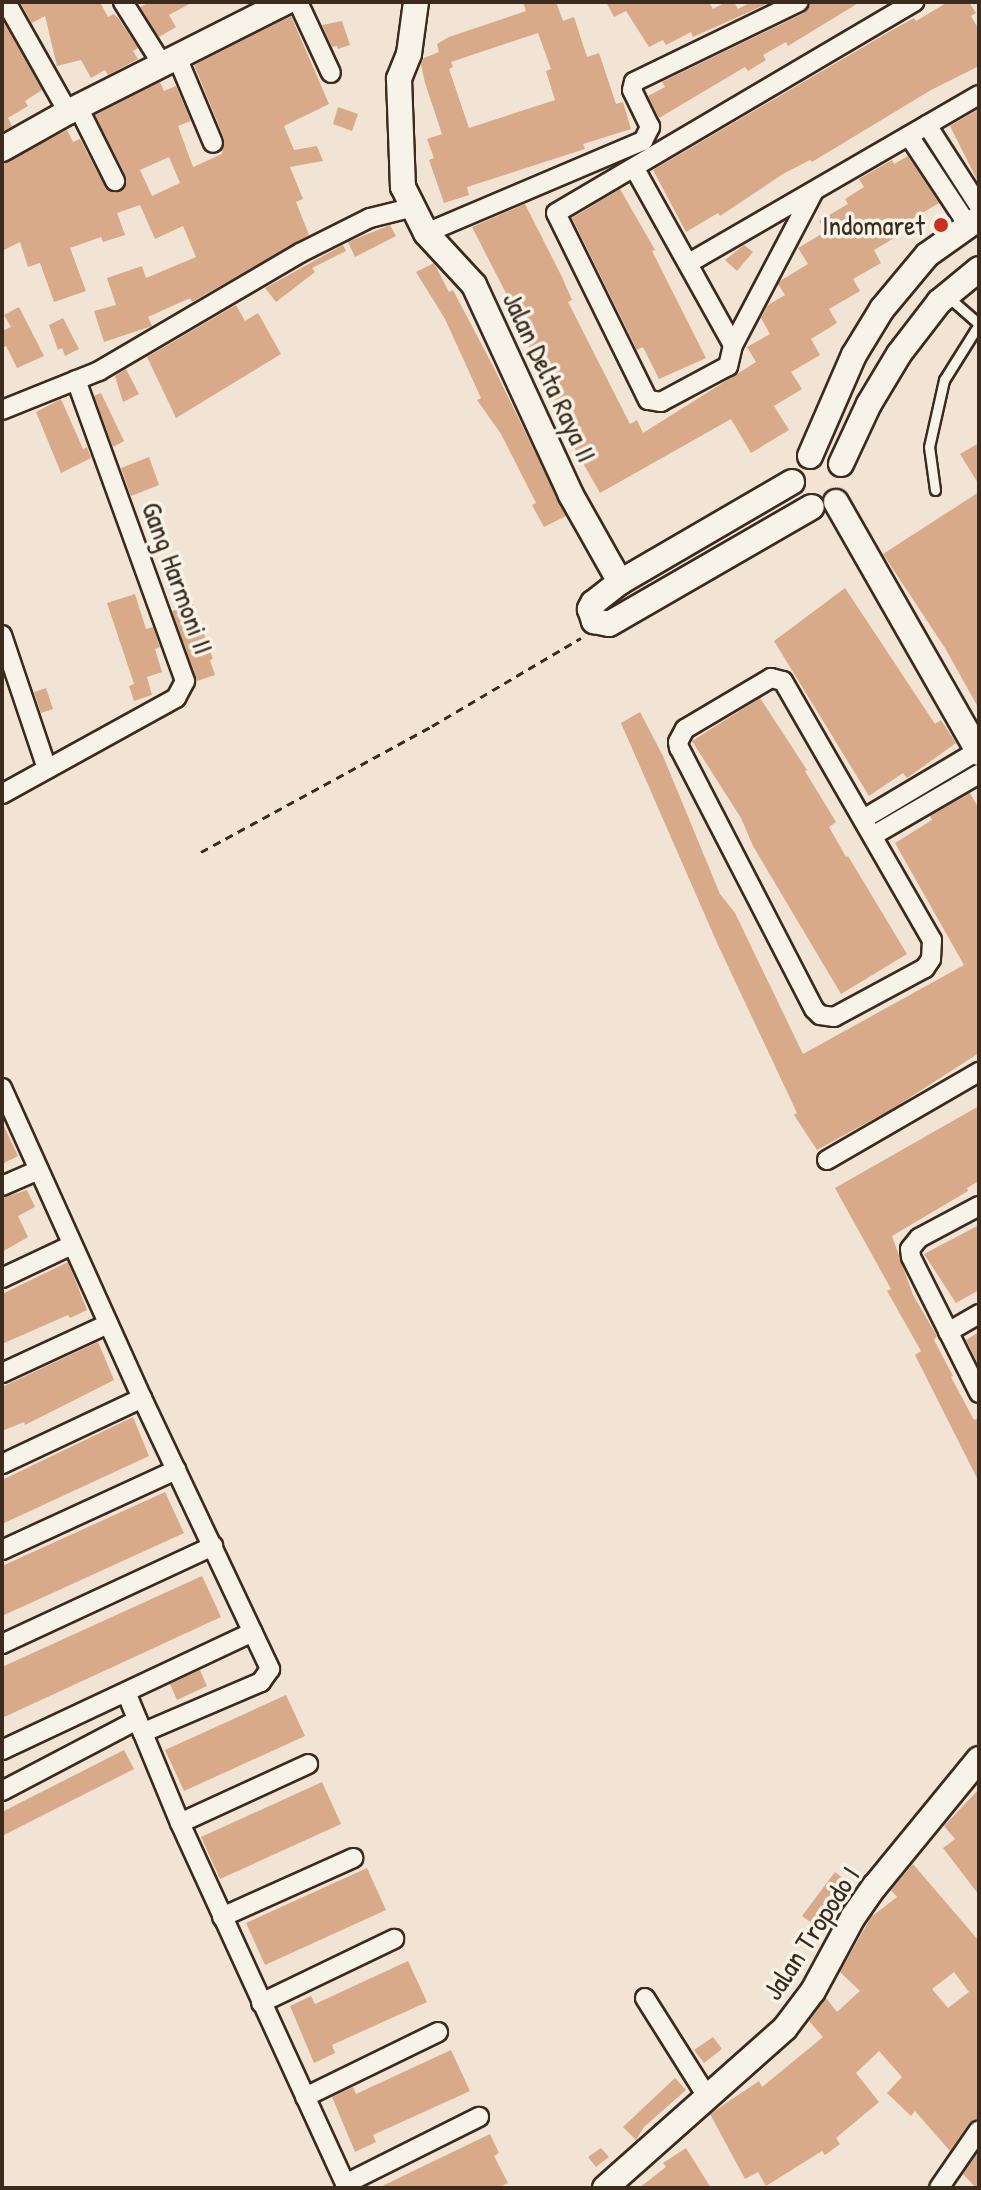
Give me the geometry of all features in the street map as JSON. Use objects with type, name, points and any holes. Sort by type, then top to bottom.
[{"type":"street","points":[[6,2],[115,181]]},
{"type":"street","points":[[123,2],[170,60],[213,143]]},
{"type":"street","points":[[2,149],[73,109],[286,2]]},
{"type":"street","points":[[298,2],[331,73]]},
{"type":"street","points":[[2,410],[99,371],[314,246],[370,218],[414,207],[420,186],[416,79],[409,54],[416,2]]},
{"type":"street","points":[[426,233],[643,141],[650,127],[632,90],[634,82],[799,2]]},
{"type":"street","points":[[814,191],[733,345],[730,363],[661,402],[648,400],[555,218],[563,206],[635,169],[914,2]]},
{"type":"street","points":[[689,263],[979,95]]},
{"type":"street","points":[[927,125],[975,217]]},
{"type":"street","points":[[909,136],[975,217]]},
{"type":"street","points":[[635,169],[733,345]]},
{"type":"street","name":"Jalan Delta Raya II","points":[[414,207],[426,233],[474,285],[571,495],[620,582]]},
{"type":"street","points":[[812,507],[798,497],[792,482],[797,466],[810,456],[849,366],[882,309],[927,255],[975,217]]},
{"type":"street","points":[[841,464],[869,404],[899,354],[947,295],[979,269]]},
{"type":"street","name":"Gang Harmoni II","points":[[2,794],[176,698],[185,681],[76,380]]},
{"type":"street","points":[[810,456],[827,455],[841,464],[846,480],[836,502]]},
{"type":"street","points":[[792,482],[620,582],[590,609],[599,624],[609,624],[812,507],[836,502]]},
{"type":"street","points":[[836,502],[979,757]]},
{"type":"street","points":[[2,635],[47,769]]},
{"type":"street","points":[[778,678],[874,835],[932,940],[931,959],[925,968],[834,1017],[825,1017],[814,1009],[679,748],[680,735],[764,679],[778,678]]},
{"type":"street","points":[[865,818],[979,757]]},
{"type":"street","points":[[874,835],[979,757]]},
{"type":"street","points":[[827,1160],[979,1072]]},
{"type":"street","points":[[3,1091],[142,1398],[270,1669],[268,1675],[4,1786]]},
{"type":"street","points":[[2,1186],[39,1170]]},
{"type":"street","points":[[979,1206],[919,1238],[910,1249],[911,1257],[979,1393]]},
{"type":"street","points":[[2,1278],[72,1245]]},
{"type":"street","points":[[948,1332],[979,1314]]},
{"type":"street","points":[[2,1373],[108,1324]]},
{"type":"street","points":[[2,1464],[142,1398]]},
{"type":"street","points":[[2,1550],[176,1470]]},
{"type":"street","points":[[2,1644],[213,1546]]},
{"type":"street","points":[[2,1750],[253,1632]]},
{"type":"street","points":[[126,1692],[180,1823],[346,2186],[479,2117]]},
{"type":"street","name":"Jalan Tropodo I","points":[[605,2188],[708,2098],[800,2010],[860,1906],[979,1759]]},
{"type":"street","points":[[180,1823],[308,1764]]},
{"type":"street","points":[[222,1917],[353,1858]]},
{"type":"street","points":[[261,2003],[394,1939]]},
{"type":"street","points":[[645,1998],[708,2098]]},
{"type":"street","points":[[305,2097],[438,2032]]},
{"type":"street","points":[[939,2188],[979,2130]]},
{"type":"lane","points":[[935,490],[929,447],[944,380],[979,324],[947,295]]},
{"type":"path","points":[[201,852],[567,648]]},
{"type":"building","points":[[20,2],[100,2],[108,17],[114,14],[119,19],[138,48],[133,51],[138,59],[108,75],[105,70],[91,78],[81,60],[57,66],[45,16],[32,23]]},
{"type":"building","points":[[150,2],[193,2],[169,15],[176,27],[159,37],[140,7]]},
{"type":"building","points":[[523,2],[556,2],[563,21],[574,17],[587,57],[599,53],[616,104],[623,102],[631,129],[583,144],[585,149],[467,187],[469,195],[444,203],[429,160],[434,158],[427,139],[442,134],[421,64],[424,58],[439,52],[437,44],[449,37],[526,11]],"holes":[[[538,33],[551,69],[546,71],[555,100],[469,128],[449,69],[453,67],[451,62]]]},
{"type":"building","points":[[606,2],[709,2],[713,9],[726,2],[734,2],[738,9],[751,2],[771,2],[693,37],[691,32],[666,45],[663,40],[649,47],[626,11],[614,17]]},
{"type":"building","points":[[812,2],[860,2],[788,46],[786,42],[763,55],[766,60],[748,71],[745,67],[659,118],[648,96],[665,87],[662,82],[804,13]]},
{"type":"building","points":[[948,2],[969,2],[976,13],[971,16],[979,30],[979,66],[931,90],[812,162],[810,160],[783,174],[720,216],[718,213],[686,232],[653,170],[894,29],[914,18],[916,21]]},
{"type":"building","points":[[291,16],[329,104],[284,126],[294,150],[317,146],[323,161],[290,167],[303,199],[296,202],[309,235],[192,302],[190,298],[148,317],[152,326],[104,342],[94,311],[116,305],[107,278],[142,266],[146,278],[196,257],[183,226],[155,239],[140,205],[117,213],[125,235],[103,242],[101,237],[70,248],[86,291],[54,302],[40,263],[28,267],[20,242],[2,251],[2,164],[67,130],[73,142],[80,139],[105,187],[114,193],[121,191],[127,182],[126,176],[95,115],[160,82],[164,91],[176,86],[191,121],[178,126],[193,167],[222,154],[224,138],[194,65]],"holes":[[[169,157],[180,183],[152,196],[140,170]]]},
{"type":"building","points":[[2,19],[42,90],[25,101],[28,106],[8,118],[12,126],[2,132]]},
{"type":"building","points":[[342,21],[350,45],[338,49],[337,46],[332,47],[322,25]]},
{"type":"building","points":[[338,107],[358,114],[352,131],[333,124]]},
{"type":"building","points":[[979,109],[979,184],[950,126]]},
{"type":"building","points":[[908,156],[939,203],[892,231],[896,237],[874,250],[881,263],[853,279],[860,291],[829,309],[837,323],[811,339],[820,355],[791,372],[802,389],[774,406],[789,430],[751,453],[731,419],[600,493],[555,414],[559,411],[539,364],[504,302],[509,299],[472,227],[525,204],[562,277],[572,300],[568,302],[630,424],[637,420],[643,433],[756,362],[747,347],[770,334],[761,318],[768,305],[785,295],[778,284],[808,264],[798,248],[825,232],[819,221],[848,204],[845,199],[864,187],[859,179],[892,160],[894,164]]},
{"type":"building","points":[[620,189],[655,250],[652,251],[706,358],[659,379],[643,347],[637,350],[572,218]]},
{"type":"building","points":[[390,225],[396,236],[355,257],[348,242]]},
{"type":"building","points":[[343,245],[346,251],[312,268],[315,272],[276,302],[265,288]]},
{"type":"building","points":[[744,245],[753,252],[737,271],[725,260]]},
{"type":"building","points":[[434,263],[449,292],[453,290],[494,368],[566,516],[544,527],[532,505],[536,503],[501,434],[477,400],[481,398],[445,319],[416,272]]},
{"type":"building","points":[[236,305],[245,321],[258,313],[281,354],[176,418],[147,357]]},
{"type":"building","points":[[19,307],[44,356],[17,368],[6,346],[2,348],[2,331],[11,327],[4,315]]},
{"type":"building","points":[[63,318],[79,349],[65,356],[62,348],[58,350],[49,325]]},
{"type":"building","points":[[126,369],[139,394],[123,402],[115,376]]},
{"type":"building","points":[[101,393],[124,441],[113,447],[94,396]]},
{"type":"building","points":[[61,399],[83,449],[87,447],[91,458],[61,473],[36,412]]},
{"type":"building","points":[[979,443],[979,485],[960,454]]},
{"type":"building","points":[[149,457],[159,485],[131,496],[121,468]]},
{"type":"building","points":[[979,492],[979,709],[945,648],[883,554]]},
{"type":"building","points":[[845,588],[935,724],[941,720],[956,743],[907,778],[903,773],[869,796],[774,641]]},
{"type":"building","points":[[135,594],[146,629],[153,627],[160,647],[155,649],[162,672],[147,677],[152,695],[134,701],[129,686],[134,684],[107,603]]},
{"type":"building","points":[[193,604],[213,659],[210,660],[215,675],[197,681],[172,611]]},
{"type":"building","points":[[46,688],[53,709],[41,713],[34,692]]},
{"type":"building","points":[[760,698],[807,770],[836,822],[829,827],[907,954],[841,994],[753,846],[741,818],[692,741]]},
{"type":"building","points":[[640,712],[663,756],[720,894],[735,913],[803,1054],[964,965],[895,843],[932,820],[930,816],[970,793],[979,809],[979,1053],[892,1109],[817,1150],[794,1115],[797,1113],[718,945],[621,723]]},
{"type":"building","points":[[979,1106],[979,1181],[967,1188],[968,1191],[892,1236],[913,1295],[937,1336],[934,1340],[951,1377],[974,1420],[979,1418],[979,1482],[915,1355],[921,1351],[887,1291],[891,1289],[835,1188]]},
{"type":"building","points":[[2,1122],[18,1156],[2,1164]]},
{"type":"building","points":[[27,1190],[35,1207],[18,1216],[28,1237],[2,1252],[2,1198]]},
{"type":"building","points":[[979,1225],[979,1290],[956,1303],[924,1254]]},
{"type":"building","points":[[68,1262],[87,1310],[70,1318],[68,1315],[2,1344],[2,1294]]},
{"type":"building","points":[[979,1332],[979,1366],[966,1340]]},
{"type":"building","points":[[98,1342],[114,1380],[25,1425],[24,1422],[2,1431],[2,1387]]},
{"type":"building","points":[[133,1417],[149,1456],[2,1524],[2,1480]]},
{"type":"building","points":[[165,1492],[184,1533],[2,1616],[2,1566]]},
{"type":"building","points":[[202,1576],[221,1617],[2,1718],[2,1667]]},
{"type":"building","points":[[200,1670],[207,1686],[177,1700],[170,1684]]},
{"type":"building","points":[[286,1695],[305,1736],[184,1791],[165,1750]]},
{"type":"building","points":[[124,1750],[134,1769],[2,1836],[2,1812]]},
{"type":"building","points":[[322,1782],[341,1824],[220,1879],[201,1837]]},
{"type":"building","points":[[979,1789],[979,1895],[943,1848],[955,1839],[944,1826]]},
{"type":"building","points":[[913,1864],[979,1941],[979,2118],[969,2123],[950,2151],[915,2111],[911,2116],[887,2093],[902,2077],[879,2051],[856,2073],[879,2102],[836,2138],[840,2144],[825,2155],[822,2151],[766,2186],[758,2172],[745,2179],[710,2114],[759,2081],[762,2087],[823,2037],[809,2021],[826,1998],[837,2012],[860,1991],[840,1972],[871,1917],[897,1897],[891,1890]],"holes":[[[954,1972],[969,1992],[948,2008],[932,1989]]]},
{"type":"building","points":[[367,1868],[386,1910],[265,1965],[246,1923]]},
{"type":"building","points":[[835,1872],[849,1883],[816,1926],[802,1916]]},
{"type":"building","points":[[408,1961],[427,2002],[332,2045],[335,2053],[314,2063],[290,2006],[311,1996],[315,2004]]},
{"type":"building","points":[[713,2037],[722,2049],[704,2063],[694,2050]]},
{"type":"building","points":[[451,2050],[470,2091],[373,2135],[376,2142],[355,2152],[332,2097],[353,2087],[356,2094]]},
{"type":"building","points":[[675,2078],[686,2090],[644,2127],[636,2140],[623,2127]]},
{"type":"building","points":[[490,2134],[499,2153],[494,2156],[508,2183],[498,2188],[378,2188]]},
{"type":"building","points":[[601,2148],[609,2157],[596,2167],[588,2157]]},
{"type":"building","points":[[686,2148],[711,2188],[639,2188],[666,2167],[663,2163]]},
{"type":"building","points":[[979,2151],[979,2188],[976,2188],[963,2174]]},
{"type":"place","name":"Indomaret","points":[[941,225]]}]
